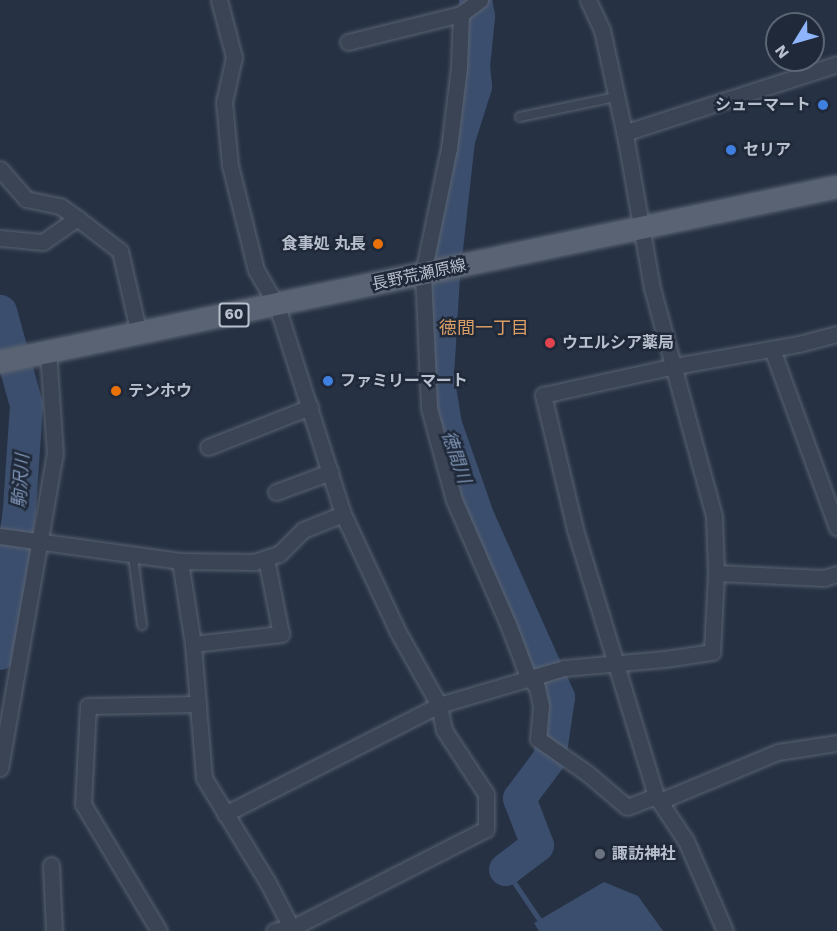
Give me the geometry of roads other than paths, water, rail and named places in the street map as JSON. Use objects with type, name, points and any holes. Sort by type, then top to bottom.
[{"type":"main road","name":"長野荒瀬原線","points":[[0,362],[641,230],[837,187]]},
{"type":"street","points":[[219,0],[234,57],[224,102],[230,165],[256,270],[277,306],[343,514],[393,622],[439,705],[444,730],[486,794],[486,829],[293,929],[274,931]]},
{"type":"street","points":[[348,42],[463,13],[480,0]]},
{"type":"street","points":[[225,814],[439,705],[564,668],[712,652],[716,573],[714,516],[652,288],[624,133],[602,30],[588,0]]},
{"type":"street","points":[[463,13],[449,148],[426,273],[429,408],[454,500],[537,687],[542,706],[538,739],[561,753],[627,807],[658,799],[778,752],[837,743]]},
{"type":"street","points":[[624,133],[837,64]]},
{"type":"street","points":[[0,169],[26,199],[60,206],[120,251],[140,334]]},
{"type":"street","points":[[0,238],[43,242],[77,218]]},
{"type":"street","points":[[725,931],[686,841],[658,799],[575,529],[543,395],[837,334]]},
{"type":"street","points":[[772,349],[837,528]]},
{"type":"street","points":[[0,768],[36,541],[55,454],[43,353]]},
{"type":"street","points":[[208,447],[310,407]]},
{"type":"street","points":[[276,492],[330,472]]},
{"type":"street","points":[[2,536],[180,561],[254,562],[279,554],[303,530],[343,514]]},
{"type":"street","points":[[193,644],[281,634],[266,558]]},
{"type":"street","points":[[180,561],[193,644],[204,778],[293,929]]},
{"type":"street","points":[[716,573],[824,578],[837,574]]},
{"type":"street","points":[[159,931],[83,804],[88,706],[198,704]]},
{"type":"street","points":[[51,865],[54,931]]},
{"type":"lane","points":[[520,117],[616,98]]},
{"type":"lane","points":[[133,556],[142,625]]},
{"type":"water","points":[[604,882],[638,896],[663,931],[539,931],[534,923]]},
{"type":"waterway","name":"徳間川","points":[[475,0],[478,16],[473,66],[475,86],[458,140],[443,275],[437,376],[445,424],[478,518],[558,697],[549,758],[519,798],[537,845],[505,869]]},
{"type":"waterway","name":"駒沢川","points":[[0,311],[26,405],[19,509],[0,653]]},
{"type":"waterway","points":[[505,869],[547,931]]},
{"type":"place","name":"シューマート","points":[[823,105]]},
{"type":"place","name":"セリア","points":[[731,150]]},
{"type":"place","name":"食事処 丸長","points":[[378,244]]},
{"type":"place","name":"ウエルシア薬局","points":[[550,343]]},
{"type":"place","name":"ファミリーマート","points":[[328,381]]},
{"type":"place","name":"テンホウ","points":[[116,391]]},
{"type":"place","name":"諏訪神社","points":[[600,854]]},
{"type":"district","name":"徳間一丁目","points":[[484,328]]}]
